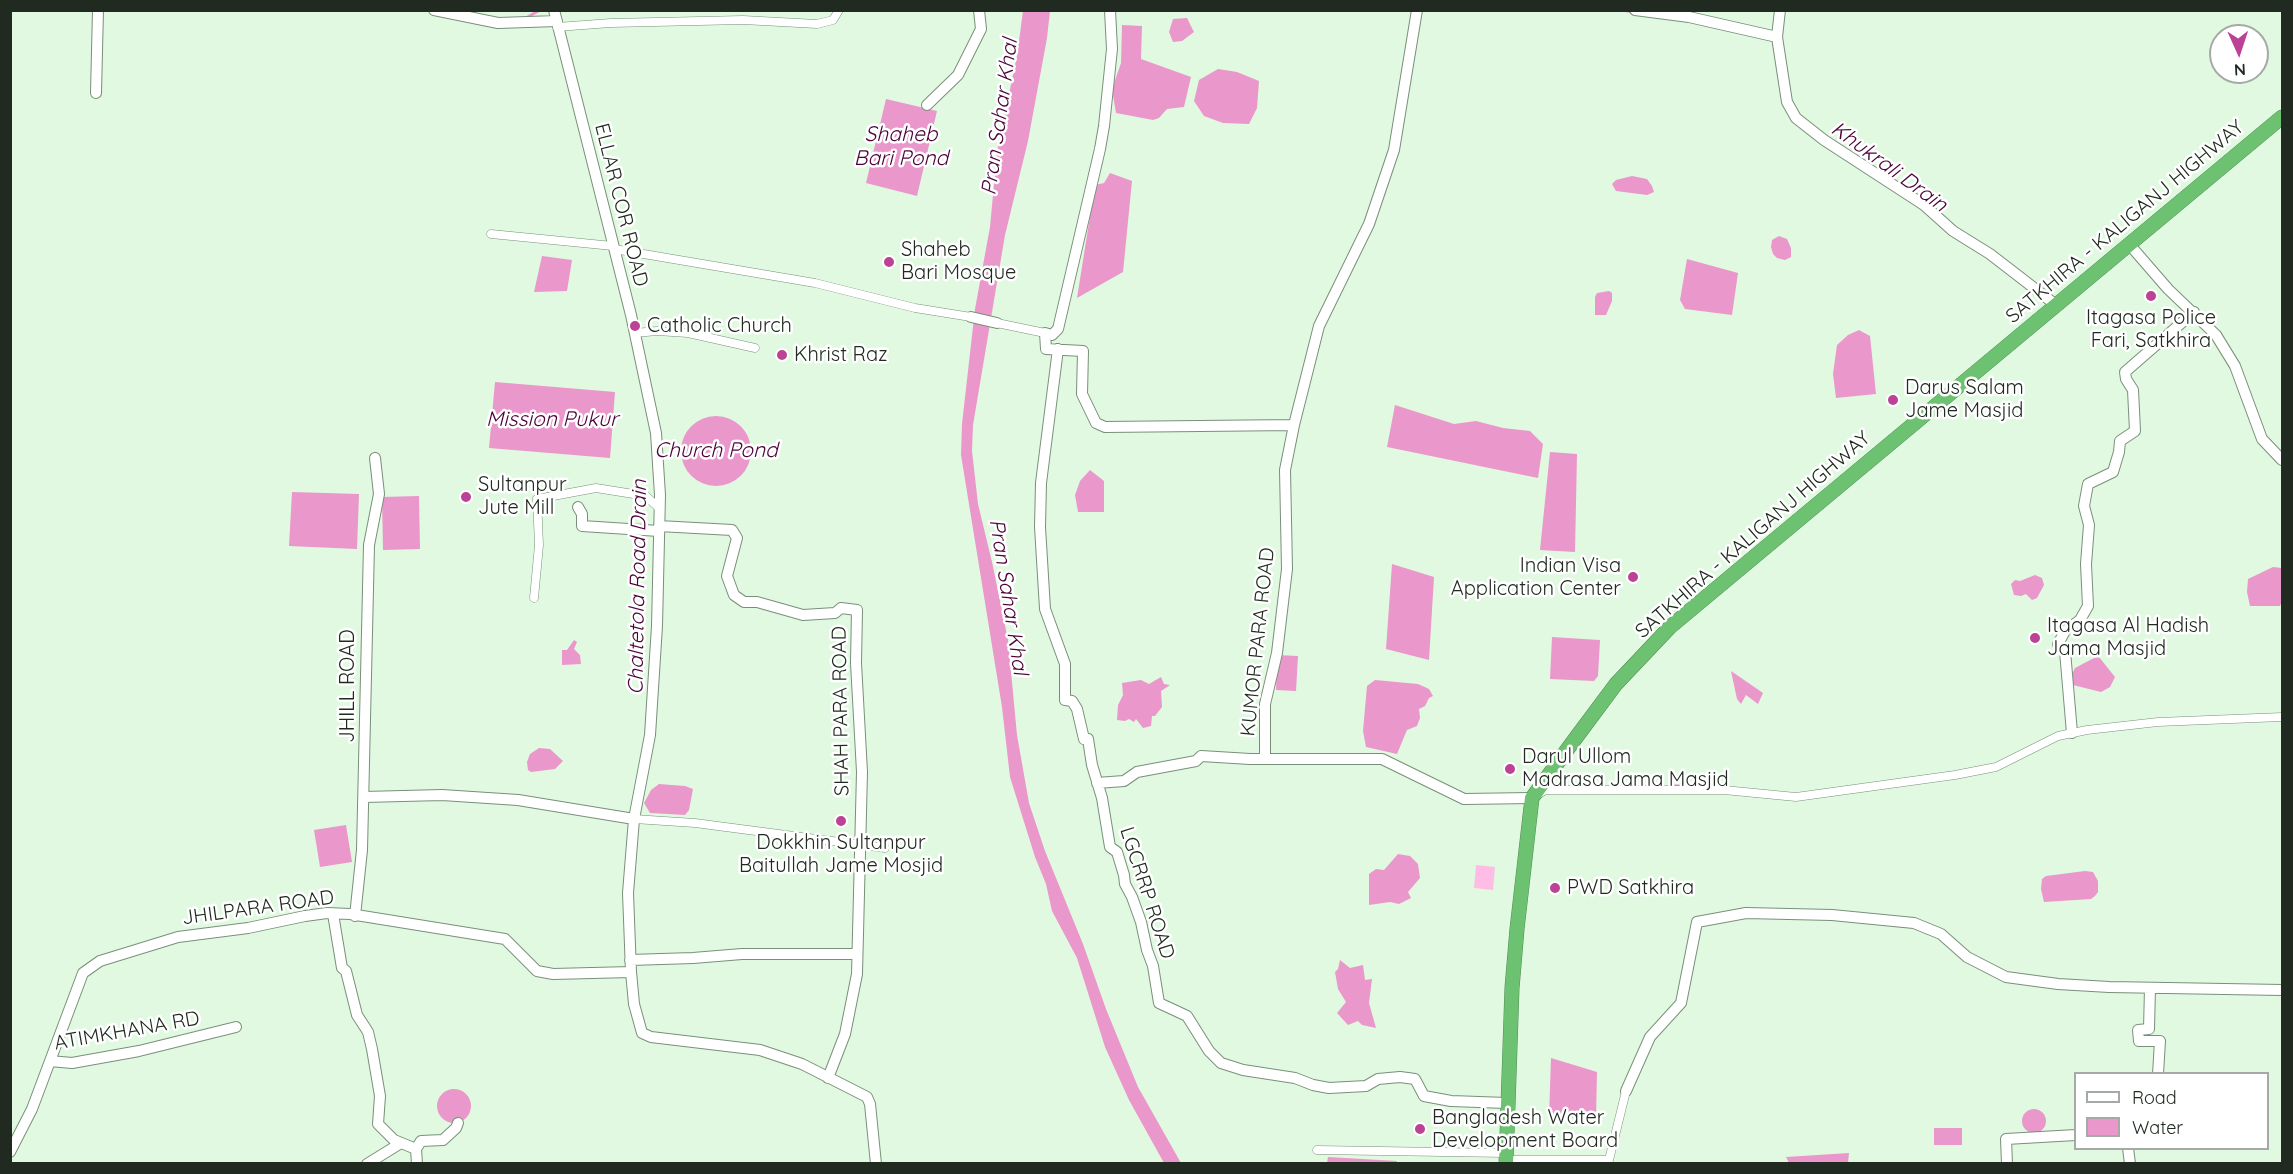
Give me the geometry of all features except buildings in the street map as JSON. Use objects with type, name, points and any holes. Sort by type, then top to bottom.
[{"type":"highway","name":"SATKHIRA - KALIGANJ HIGHWAY","points":[[1506,1159],[1517,929],[1532,798],[1616,684],[1670,627],[2283,117]]},
{"type":"street","points":[[96,93],[98,10]]},
{"type":"street","points":[[434,10],[498,23],[556,19],[611,23],[743,20],[817,24],[833,20],[838,10]]},
{"type":"street","points":[[927,105],[958,75],[981,29],[980,10]]},
{"type":"street","points":[[491,234],[614,247],[814,283],[915,308],[1052,334],[1058,329],[1100,149],[1112,49],[1110,10]]},
{"type":"street","name":"KUMOR PARA ROAD","points":[[1265,759],[1265,704],[1277,653],[1287,569],[1285,470],[1294,425],[1319,326],[1369,224],[1394,150],[1417,10]]},
{"type":"street","points":[[1635,10],[1689,17],[1777,37]]},
{"type":"street","points":[[1780,10],[1777,37],[1787,102],[1796,118],[1824,140],[1924,205],[1953,231],[1990,254],[2056,305]]},
{"type":"street","name":"ELLAR COR ROAD","points":[[556,19],[635,333],[656,433],[660,509],[657,626],[650,735],[634,819],[628,893],[634,1004],[642,1033],[651,1037],[760,1050],[802,1064],[828,1078]]},
{"type":"street","points":[[2129,244],[2168,289],[2216,335],[2235,366],[2262,439],[2283,460]]},
{"type":"street","points":[[2072,733],[2065,651],[2058,644],[2065,631],[2080,620],[2088,606],[2086,564],[2089,525],[2084,506],[2088,484],[2113,471],[2120,441],[2135,431],[2133,390],[2126,379],[2125,372],[2194,312]]},
{"type":"street","points":[[635,333],[657,331],[688,333],[755,348]]},
{"type":"street","points":[[1045,333],[1046,349],[1083,351],[1082,394],[1096,423],[1105,426],[1294,425]]},
{"type":"street","name":"LGCRRP ROAD","points":[[1058,350],[1041,483],[1040,527],[1045,609],[1065,664],[1065,700],[1071,701],[1077,709],[1084,739],[1088,739],[1102,798],[1110,847],[1117,852],[1125,884],[1132,897],[1147,950],[1154,966],[1159,1003],[1187,1016],[1209,1051],[1221,1063],[1243,1070],[1295,1078],[1329,1088],[1366,1086],[1378,1079],[1400,1077],[1415,1079],[1424,1095],[1451,1101],[1507,1103]]},
{"type":"street","name":"JHILL ROAD","points":[[355,916],[362,850],[364,797],[369,545],[379,494],[375,458]]},
{"type":"street","points":[[534,598],[539,545],[537,499],[596,488],[645,496],[660,509]]},
{"type":"street","points":[[578,507],[582,514],[582,526],[659,528]]},
{"type":"street","name":"SHAH PARA ROAD","points":[[659,528],[732,530],[737,538],[727,576],[734,595],[744,602],[757,602],[803,615],[835,613],[841,608],[857,610],[856,663],[862,771],[857,974],[845,1034],[828,1078]]},
{"type":"street","points":[[1532,798],[1545,790],[1724,790],[1796,796],[1826,793],[1996,767],[2058,736],[2072,733],[2158,722],[2283,717]]},
{"type":"street","name":"KUMOR PARA ROAD","points":[[1097,783],[1124,781],[1137,772],[1196,761],[1201,756],[1265,759],[1382,759],[1464,800],[1532,798]]},
{"type":"street","points":[[364,797],[442,795],[518,800],[634,819],[695,823],[885,848]]},
{"type":"street","points":[[1317,1150],[1506,1159],[1609,1160],[1626,1091],[1650,1036],[1681,1003],[1697,922],[1746,913],[1832,915],[1914,923],[1941,934],[1966,957],[2006,976],[2058,984],[2283,990]]},
{"type":"street","points":[[333,914],[342,968],[346,972],[357,1016],[368,1032],[372,1049],[380,1096],[378,1124],[394,1140],[416,1149]]},
{"type":"street","name":"JHILPARA ROAD","points":[[50,1061],[83,973],[100,961],[178,937],[248,928],[305,916],[333,914],[355,916],[505,939],[537,971],[553,974],[631,972]]},
{"type":"street","points":[[630,960],[742,954],[857,954]]},
{"type":"street","points":[[2150,988],[2149,1029],[2138,1030],[2139,1041],[2160,1041],[2158,1072]]},
{"type":"street","name":"ATIMKHANA RD","points":[[10,1152],[32,1109],[50,1061],[72,1063],[140,1051],[236,1028]]},
{"type":"street","points":[[368,1050],[377,1097],[376,1124]]},
{"type":"street","points":[[828,1078],[867,1097],[870,1104],[876,1164]]},
{"type":"street","points":[[417,1164],[416,1149],[421,1141],[443,1140],[456,1128],[458,1123]]},
{"type":"street","points":[[2007,1164],[2006,1139],[2074,1135]]},
{"type":"street","points":[[367,1164],[401,1143]]},
{"type":"shaded area","points":[[1476,865],[1495,867],[1493,890],[1474,888]]},
{"type":"water","points":[[1023,11],[1050,11],[1028,141],[1005,235],[973,425],[972,451],[978,504],[1008,640],[1017,735],[1029,803],[1045,851],[1138,1087],[1181,1163],[1164,1163],[1129,1100],[1105,1047],[1077,958],[1052,911],[1046,884],[1035,857],[1010,777],[1002,707],[961,455],[962,424],[975,309],[990,227],[997,152],[1017,56]]},
{"type":"water","points":[[1187,18],[1194,32],[1182,41],[1173,42],[1169,32],[1173,19]]},
{"type":"water","points":[[1122,25],[1142,26],[1141,59],[1191,77],[1184,107],[1167,109],[1159,118],[1153,120],[1116,113],[1112,89],[1121,63]]},
{"type":"water","points":[[1218,69],[1237,72],[1259,81],[1257,108],[1249,124],[1223,123],[1204,116],[1194,101],[1199,80]]},
{"type":"water","name":"Shaheb Bari Pond","points":[[886,99],[937,111],[917,196],[866,183]]},
{"type":"water","points":[[1110,173],[1132,181],[1123,272],[1077,298],[1095,185],[1104,183]]},
{"type":"water","points":[[1632,176],[1647,179],[1654,192],[1647,195],[1616,191],[1612,184],[1616,180]]},
{"type":"water","points":[[1779,236],[1787,239],[1791,248],[1791,257],[1785,260],[1777,258],[1771,247],[1772,240]]},
{"type":"water","points":[[542,256],[572,260],[567,291],[534,292]]},
{"type":"water","points":[[1687,259],[1738,273],[1732,315],[1685,309],[1680,300]]},
{"type":"water","points":[[1609,291],[1612,293],[1612,301],[1606,315],[1595,315],[1597,293]]},
{"type":"water","points":[[1859,330],[1870,336],[1876,394],[1836,398],[1833,374],[1837,345],[1848,335]]},
{"type":"water","name":"Mission Pukur","points":[[495,382],[615,392],[610,458],[489,448]]},
{"type":"water","points":[[1395,405],[1454,424],[1476,421],[1503,428],[1530,431],[1543,444],[1538,478],[1387,447]]},
{"type":"water","name":"Church Pond","points":[[723,416],[736,422],[745,431],[749,437],[751,451],[749,465],[741,476],[730,484],[709,486],[691,476],[683,465],[681,444],[691,426],[702,418]]},
{"type":"water","points":[[1550,452],[1577,454],[1575,552],[1540,550]]},
{"type":"water","points":[[1090,470],[1104,481],[1104,512],[1078,512],[1075,495],[1080,481]]},
{"type":"water","points":[[292,492],[359,494],[357,549],[289,546]]},
{"type":"water","points":[[419,496],[420,549],[383,550],[382,497]]},
{"type":"water","points":[[1392,564],[1434,577],[1429,660],[1386,649]]},
{"type":"water","points":[[2273,567],[2282,568],[2280,606],[2250,606],[2247,592],[2248,579]]},
{"type":"water","points":[[2035,575],[2042,578],[2044,585],[2037,598],[2032,600],[2026,594],[2014,595],[2011,584],[2015,580],[2020,581]]},
{"type":"water","points":[[1552,637],[1600,640],[1598,676],[1594,681],[1550,679]]},
{"type":"water","points":[[574,640],[577,642],[574,649],[580,655],[581,664],[562,665],[562,650],[567,650]]},
{"type":"water","points":[[1277,655],[1298,656],[1296,691],[1276,690]]},
{"type":"water","points":[[2099,657],[2115,677],[2110,687],[2101,692],[2073,685],[2070,678],[2075,668]]},
{"type":"water","points":[[1731,671],[1763,693],[1758,704],[1746,695],[1741,704],[1737,699]]},
{"type":"water","points":[[1161,677],[1164,684],[1170,685],[1161,691],[1162,707],[1155,716],[1152,716],[1151,726],[1143,728],[1136,719],[1134,722],[1129,719],[1117,720],[1118,705],[1123,695],[1122,683],[1141,680],[1149,684]]},
{"type":"water","points":[[1375,680],[1418,684],[1429,689],[1433,696],[1429,698],[1425,706],[1419,709],[1420,718],[1417,726],[1407,730],[1397,754],[1366,747],[1363,731],[1367,686]]},
{"type":"water","points":[[539,748],[550,749],[563,761],[555,769],[531,772],[528,770],[527,762],[530,754]]},
{"type":"water","points":[[659,784],[685,786],[693,789],[689,810],[685,815],[650,813],[644,803],[651,790]]},
{"type":"water","points":[[346,825],[352,862],[320,867],[314,830]]},
{"type":"water","points":[[1398,854],[1410,856],[1418,864],[1420,878],[1408,892],[1411,898],[1399,904],[1390,902],[1369,905],[1369,874],[1376,869],[1384,870]]},
{"type":"water","points":[[2093,872],[2098,881],[2098,892],[2095,896],[2091,899],[2044,902],[2041,889],[2042,879],[2046,876]]},
{"type":"water","points":[[1340,960],[1350,968],[1363,965],[1365,980],[1372,979],[1369,1003],[1376,1028],[1362,1025],[1358,1021],[1348,1025],[1337,1013],[1346,1002],[1338,989],[1335,972]]},
{"type":"water","points":[[1551,1058],[1597,1072],[1596,1118],[1549,1117]]},
{"type":"water","points":[[454,1089],[466,1094],[471,1106],[466,1118],[454,1123],[442,1118],[437,1106],[442,1094]]},
{"type":"water","points":[[2034,1109],[2043,1112],[2046,1121],[2043,1130],[2034,1133],[2025,1130],[2022,1121],[2025,1112]]},
{"type":"water","points":[[1934,1128],[1962,1128],[1962,1145],[1934,1145]]},
{"type":"water","points":[[1849,1153],[1848,1163],[1789,1163],[1786,1157]]},
{"type":"water","points":[[1328,1157],[1397,1161],[1396,1163],[1327,1163]]},
{"type":"waterway","points":[[526,18],[540,10]]},
{"type":"waterway","points":[[1623,10],[1633,12]]},
{"type":"waterway","points":[[1673,786],[1720,786]]},
{"type":"place","name":"Shaheb Bari Mosque","points":[[889,262]]},
{"type":"place","name":"Itagasa Police Fari, Satkhira","points":[[2151,296]]},
{"type":"place","name":"Catholic Church","points":[[635,326]]},
{"type":"place","name":"Khrist Raz","points":[[782,355]]},
{"type":"place","name":"Darus Salam Jame Masjid","points":[[1893,400]]},
{"type":"place","name":"Sultanpur Jute Mill","points":[[466,497]]},
{"type":"place","name":"Indian Visa Application Center","points":[[1633,577]]},
{"type":"place","name":"Itagasa Al Hadish Jama Masjid","points":[[2035,638]]},
{"type":"place","name":"Darul Ullom Madrasa Jama Masjid","points":[[1510,769]]},
{"type":"place","name":"Dokkhin Sultanpur Baitullah Jame Mosjid","points":[[841,821]]},
{"type":"place","name":"PWD Satkhira","points":[[1555,888]]},
{"type":"place","name":"Bangladesh Water Development Board","points":[[1420,1129]]},
{"type":"water label","name":"Pran Sahar Khal","points":[[1000,117]]},
{"type":"water label","name":"Khukrali Drain","points":[[1889,167]]},
{"type":"water label","name":"Chaltetola Road Drain","points":[[638,587]]},
{"type":"water label","name":"Pran Sahar Khal","points":[[1008,597]]}]
